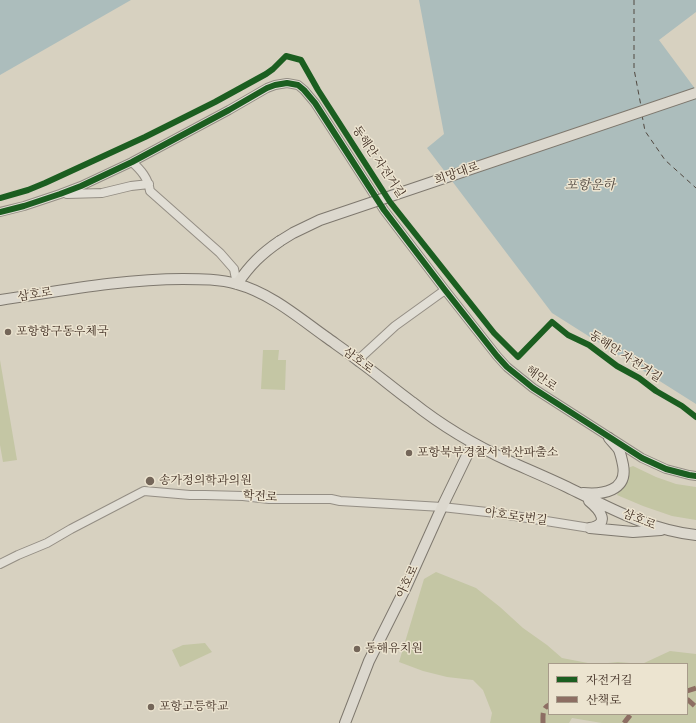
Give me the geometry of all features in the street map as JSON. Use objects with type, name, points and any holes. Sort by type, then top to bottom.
[{"type":"main road","name":"희망대로","points":[[237,284],[256,260],[280,240],[305,226],[696,93]]},
{"type":"main road","name":"삼호로","points":[[0,300],[112,282],[150,279],[204,279],[237,284],[255,291],[278,303],[358,360],[414,404],[473,443],[510,462],[632,518],[666,530],[696,535]]},
{"type":"main road","points":[[578,492],[592,494],[605,492],[618,486],[621,482],[624,468],[619,450],[610,438]]},
{"type":"main road","name":"아호로","points":[[345,723],[369,661],[406,587],[473,443]]},
{"type":"main road","points":[[578,492],[597,508],[602,516],[600,524],[597,527],[590,528]]},
{"type":"main road","points":[[590,528],[633,532],[666,530]]},
{"type":"street","name":"해안로","points":[[0,212],[60,194],[132,162],[267,88],[281,83],[292,83],[304,90],[310,96],[384,210],[497,356],[512,372],[532,388],[654,464],[696,476]]},
{"type":"street","points":[[132,162],[142,171],[149,184],[150,191],[220,253],[234,269],[237,284]]},
{"type":"street","points":[[60,194],[102,193],[131,186],[149,184]]},
{"type":"street","points":[[358,360],[395,326],[445,290]]},
{"type":"street","name":"학전로","points":[[0,564],[47,543],[144,491],[190,495],[243,496],[269,499],[331,499],[340,501],[442,507]]},
{"type":"street","name":"아호로5번길","points":[[442,507],[496,513],[590,528]]},
{"type":"green space","points":[[263,350],[279,350],[278,360],[286,360],[285,390],[261,389]]},
{"type":"green space","points":[[0,360],[17,460],[3,462],[0,445]]},
{"type":"green space","points":[[633,466],[656,477],[676,484],[696,487],[696,520],[672,516],[617,495],[625,482],[628,468]]},
{"type":"green space","points":[[436,572],[476,588],[523,628],[562,658],[588,663],[548,663],[548,715],[688,715],[688,663],[644,663],[670,651],[696,654],[696,723],[602,723],[572,718],[569,723],[490,723],[492,713],[483,690],[473,680],[447,677],[423,671],[399,662],[424,579]]},
{"type":"green space","points":[[205,643],[212,652],[180,667],[172,650],[183,645]]},
{"type":"green space","points":[[618,662],[630,663],[608,663]]},
{"type":"water","points":[[0,0],[131,0],[0,75]]},
{"type":"water","name":"포항운하","points":[[419,0],[696,0],[696,12],[659,40],[696,90],[696,404],[552,313],[427,148],[444,134]]},
{"type":"ferry route","points":[[634,0],[634,69],[641,106]]},
{"type":"ferry route","points":[[642,115],[645,131],[665,160],[696,188]]},
{"type":"marked path","points":[[688,691],[696,688]]},
{"type":"marked path","points":[[688,700],[696,707]]},
{"type":"marked path","points":[[543,723],[544,710],[548,706]]},
{"type":"marked path","points":[[624,723],[630,715]]},
{"type":"cycle path","name":"동해안 자전거길","points":[[0,198],[28,190],[45,183],[145,137],[215,102],[266,74],[286,56],[301,60],[318,90],[390,202],[494,333],[518,357],[552,322],[568,335],[589,345],[617,366],[639,378],[696,417]]},
{"type":"cycle path","points":[[0,212],[24,206],[81,186],[132,162],[267,88],[287,83],[298,85],[315,103],[384,210],[445,290],[507,367],[533,388],[642,458],[666,469],[696,476]]},
{"type":"place","name":"포항항구동우체국","points":[[8,332]]},
{"type":"place","name":"포항북부경찰서 학산파출소","points":[[409,453]]},
{"type":"place","name":"송가정의학과의원","points":[[150,481]]},
{"type":"place","name":"동해유치원","points":[[357,649]]},
{"type":"place","name":"포항고등학교","points":[[151,707]]}]
